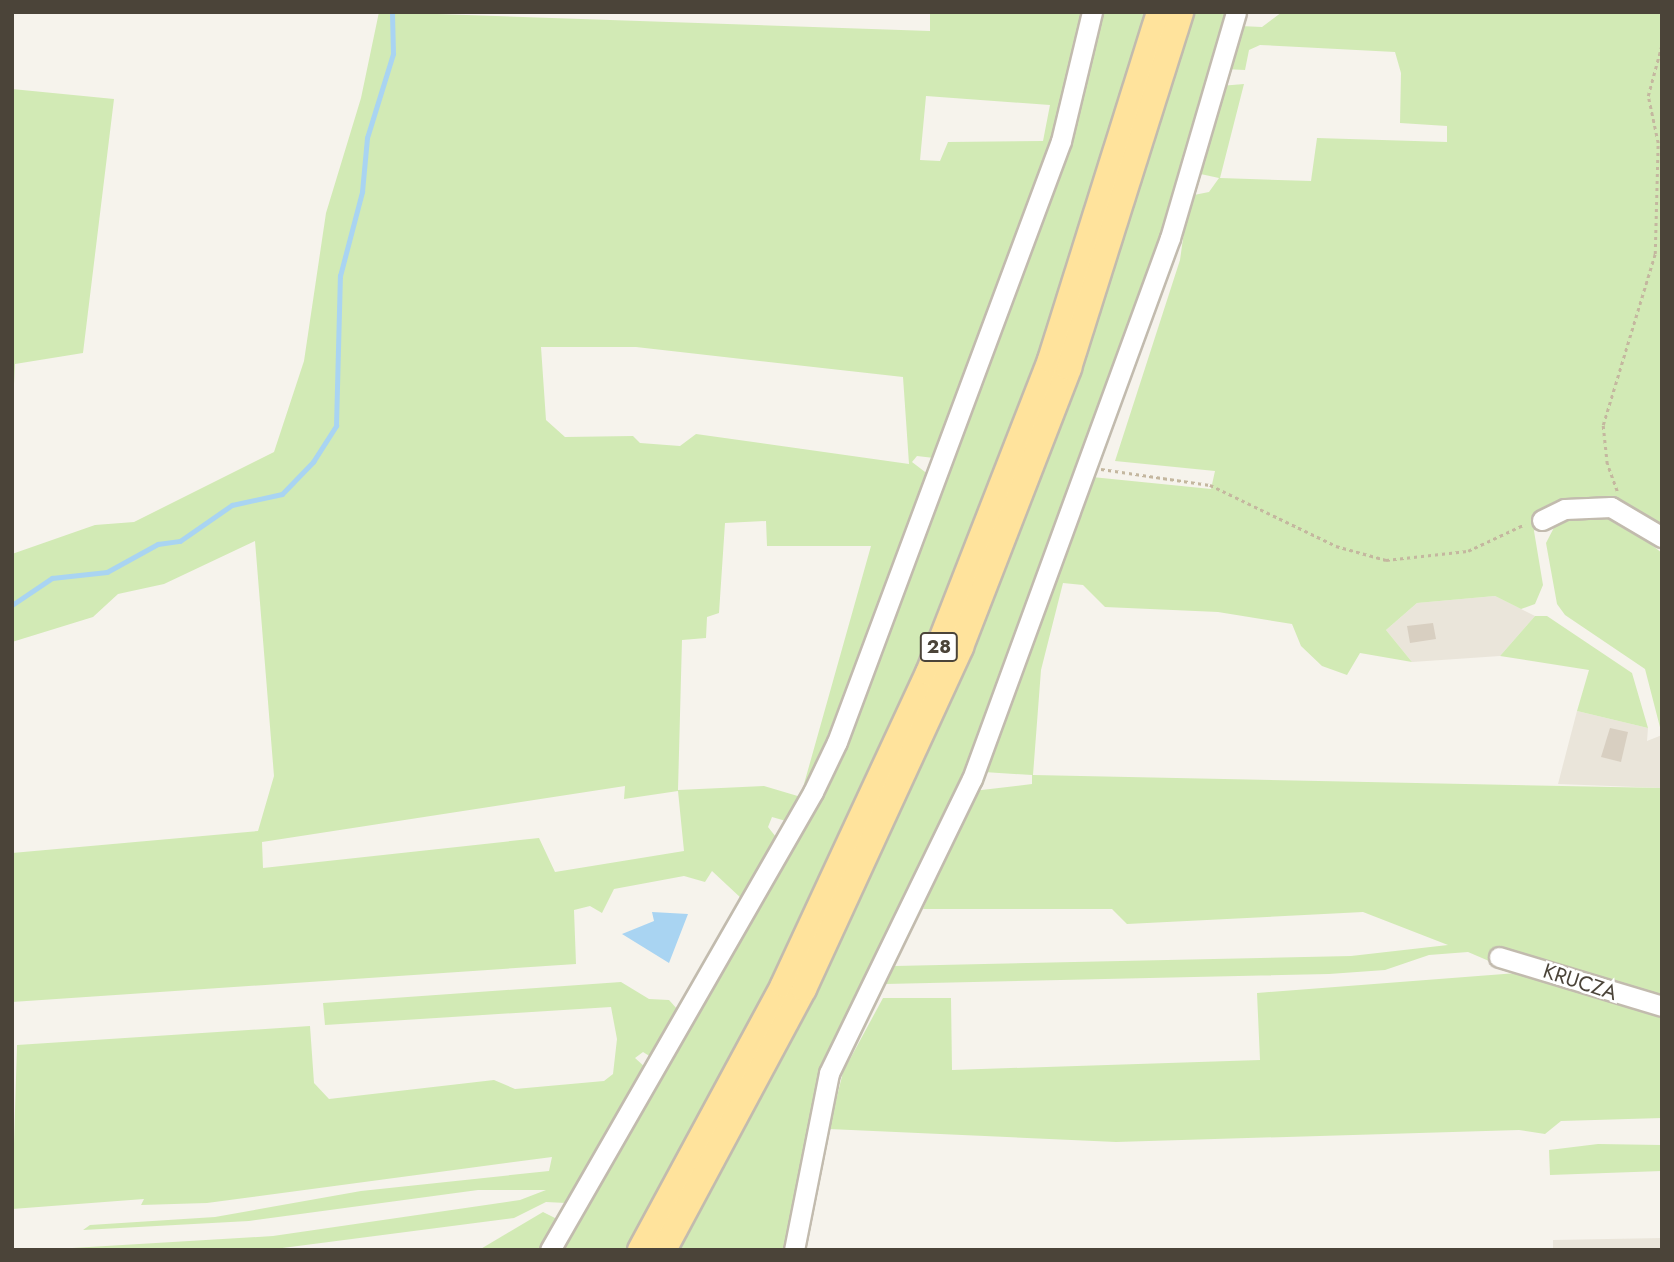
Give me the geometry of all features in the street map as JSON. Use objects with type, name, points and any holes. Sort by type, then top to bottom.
[{"type":"main road","name":"28","points":[[640,1250],[783,985],[928,673],[1050,360],[1159,12]]},
{"type":"main road","name":"28","points":[[664,1250],[809,979],[971,625],[1086,321],[1181,12]]},
{"type":"street","points":[[550,1250],[813,792],[837,741],[1061,141],[1092,12]]},
{"type":"street","points":[[794,1250],[829,1073],[972,779],[1170,238],[1236,12]]},
{"type":"street","points":[[1542,520],[1565,509],[1592,506],[1625,510],[1662,537]]},
{"type":"street","name":"KRUCZA","points":[[1499,957],[1662,1006]]},
{"type":"path","points":[[1625,510],[1607,464],[1603,425],[1655,254],[1658,143],[1648,96],[1662,44]]},
{"type":"path","points":[[1085,467],[1210,485],[1336,546],[1386,560],[1468,551],[1542,520]]},
{"type":"shaded area","points":[[1495,596],[1535,616],[1500,656],[1412,662],[1386,630],[1417,603]]},
{"type":"shaded area","points":[[1577,711],[1648,728],[1647,741],[1662,735],[1662,788],[1558,784]]},
{"type":"shaded area","points":[[1662,1238],[1662,1250],[1553,1250],[1553,1240]]},
{"type":"green space","points":[[379,12],[930,31],[930,12],[1084,12],[1049,150],[934,458],[917,456],[912,462],[929,475],[809,783],[804,784],[871,546],[767,546],[766,521],[725,523],[719,613],[707,617],[706,638],[682,640],[678,790],[764,786],[801,797],[786,821],[772,817],[768,827],[776,837],[742,899],[712,871],[705,882],[684,876],[614,889],[602,913],[590,906],[574,910],[576,964],[12,1002],[12,853],[258,831],[274,776],[255,541],[164,584],[118,594],[93,617],[12,642],[12,554],[95,525],[134,522],[274,452],[304,361],[326,213],[361,98]],"holes":[[[926,96],[1050,105],[1043,141],[948,142],[940,161],[920,160]],[[541,347],[636,347],[903,377],[909,464],[696,434],[680,446],[640,443],[633,436],[565,437],[546,420]],[[625,786],[624,799],[678,791],[684,851],[555,872],[539,838],[263,868],[262,842]]]},
{"type":"green space","points":[[1101,12],[1149,12],[1045,345],[918,670],[781,967],[628,1250],[559,1250],[777,871],[1056,182]]},
{"type":"green space","points":[[1190,12],[1231,12],[1216,44],[1150,274],[948,814],[825,1066],[786,1250],[675,1250],[1076,378],[1134,207]]},
{"type":"green space","points":[[1282,12],[1662,12],[1662,536],[1636,514],[1539,512],[1534,531],[1543,585],[1535,604],[1521,609],[1495,596],[1417,603],[1386,630],[1412,662],[1360,653],[1347,675],[1322,666],[1301,646],[1292,624],[1218,612],[1105,607],[1083,585],[1063,583],[1041,670],[1033,775],[1662,788],[1662,1118],[1561,1121],[1545,1134],[1519,1130],[1116,1142],[829,1129],[843,1072],[883,998],[951,998],[952,1070],[1260,1060],[1257,993],[1517,973],[1468,952],[1429,955],[1385,970],[1329,974],[885,984],[895,966],[1351,956],[1448,945],[1363,912],[1127,924],[1112,909],[923,909],[973,791],[1032,784],[1032,775],[984,772],[1092,477],[1211,489],[1215,471],[1115,461],[1180,260],[1189,196],[1209,192],[1219,178],[1196,173],[1220,86],[1244,84],[1220,178],[1311,181],[1317,138],[1447,142],[1447,126],[1400,123],[1401,73],[1395,52],[1260,45],[1249,50],[1245,70],[1224,69],[1240,26],[1262,27]]},
{"type":"green space","points":[[12,89],[114,99],[83,353],[15,364],[12,425]]},
{"type":"green space","points":[[1561,514],[1614,516],[1662,553],[1662,735],[1645,669],[1565,615],[1557,604],[1546,543]]},
{"type":"green space","points":[[1535,616],[1547,616],[1632,673],[1648,728],[1577,711],[1589,670],[1500,656]]},
{"type":"green space","points":[[621,982],[649,999],[669,1000],[678,1010],[651,1057],[643,1052],[635,1058],[646,1068],[566,1203],[546,1202],[514,1218],[267,1250],[39,1250],[273,1236],[520,1200],[546,1190],[478,1190],[249,1221],[83,1230],[90,1225],[215,1217],[361,1191],[549,1171],[552,1157],[207,1203],[141,1205],[144,1199],[12,1209],[17,1045],[310,1026],[314,1083],[329,1099],[494,1080],[515,1089],[604,1081],[613,1074],[617,1039],[611,1007],[325,1025],[323,1003]]},
{"type":"green space","points":[[1598,1144],[1662,1145],[1662,1171],[1550,1175],[1549,1150]]},
{"type":"green space","points":[[543,1212],[557,1219],[540,1250],[479,1250]]},
{"type":"water","points":[[652,912],[688,914],[669,963],[622,934],[654,921]]},
{"type":"building","points":[[1433,623],[1436,639],[1410,643],[1407,626]]},
{"type":"building","points":[[1610,728],[1628,732],[1621,762],[1601,757]]},
{"type":"waterway","points":[[12,605],[52,578],[107,572],[158,544],[180,541],[232,505],[282,494],[313,462],[336,426],[340,276],[362,192],[367,138],[393,54],[392,12]]}]
